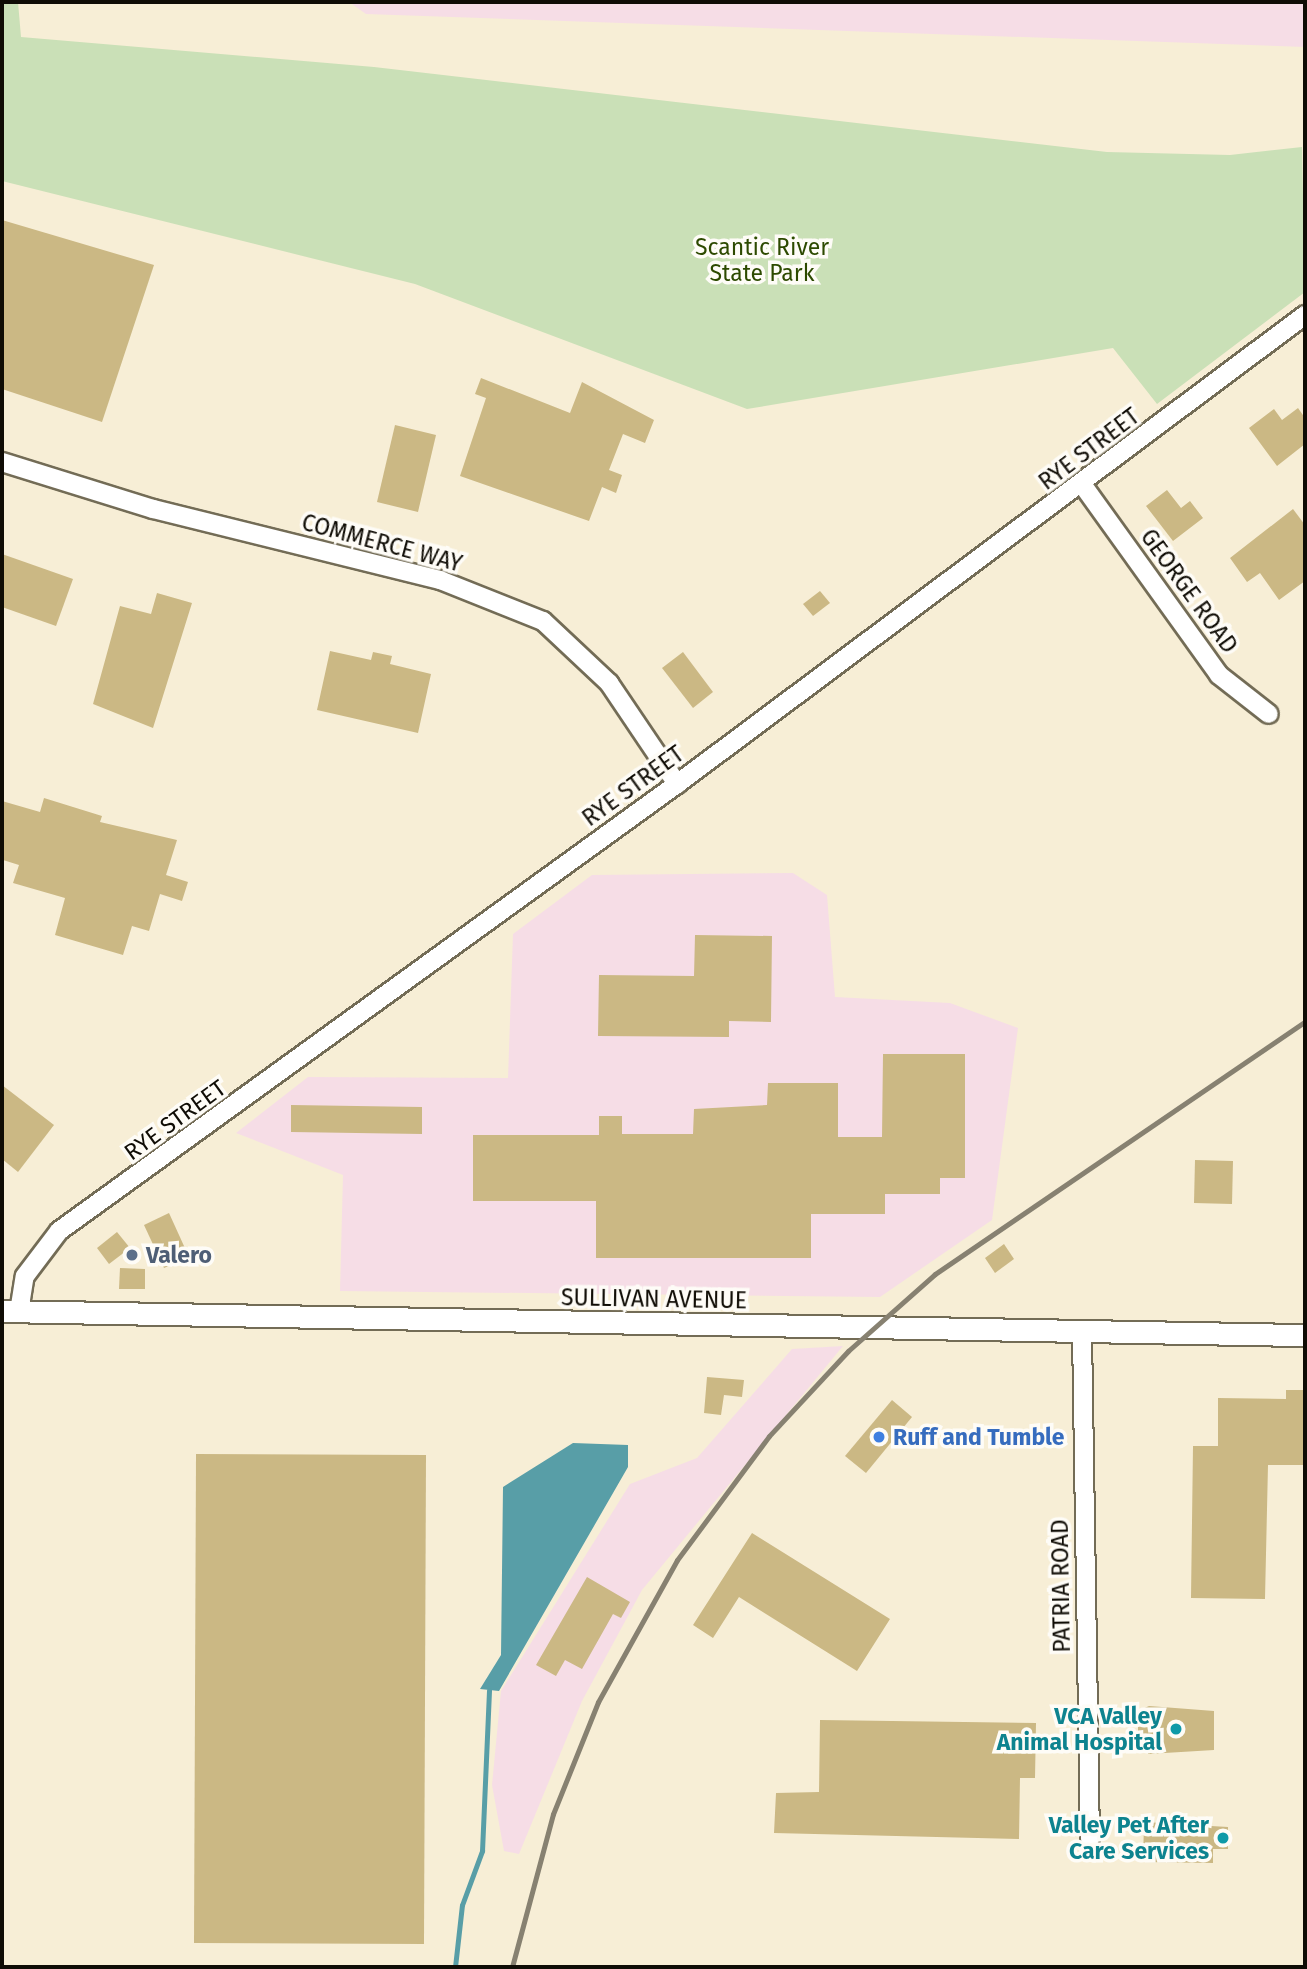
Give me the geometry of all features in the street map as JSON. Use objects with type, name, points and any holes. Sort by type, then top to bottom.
[{"type":"main road","name":"SULLIVAN AVENUE","points":[[10,1312],[1305,1335]]},
{"type":"street","name":"RYE STREET","points":[[10,1312],[25,1276],[59,1231],[677,784],[1305,315]]},
{"type":"street","name":"COMMERCE WAY","points":[[2,462],[153,509],[440,580],[543,621],[609,683],[677,784]]},
{"type":"street","name":"GEORGE ROAD","points":[[1082,484],[1219,675],[1269,714]]},
{"type":"street","name":"PATRIA ROAD","points":[[1082,1332],[1090,1839]]},
{"type":"shaded area","points":[[349,2],[1305,2],[1305,47],[366,14]]},
{"type":"shaded area","points":[[793,873],[827,895],[835,997],[950,1003],[1018,1028],[992,1220],[880,1297],[340,1291],[343,1175],[236,1133],[308,1077],[508,1078],[513,934],[592,875]]},
{"type":"shaded area","points":[[843,1346],[642,1590],[582,1701],[519,1854],[504,1851],[492,1785],[501,1691],[630,1484],[697,1458],[792,1349]]},
{"type":"green space","name":"Scantic River State Park","points":[[2,2],[18,2],[21,37],[374,67],[1107,152],[1230,155],[1302,147],[1305,292],[1157,404],[1113,348],[747,409],[415,284],[2,181]]},
{"type":"water","points":[[573,1443],[628,1445],[628,1467],[499,1691],[480,1689],[501,1655],[503,1487]]},
{"type":"building","points":[[2,220],[154,265],[102,422],[2,389]]},
{"type":"building","points":[[481,378],[570,413],[582,382],[654,420],[645,443],[623,434],[609,470],[622,475],[616,493],[602,487],[589,521],[460,476],[486,398],[475,394]]},
{"type":"building","points":[[1298,408],[1305,418],[1305,444],[1277,466],[1249,428],[1274,409],[1282,420]]},
{"type":"building","points":[[395,425],[436,435],[418,512],[377,502]]},
{"type":"building","points":[[1167,490],[1181,508],[1190,501],[1203,518],[1173,541],[1146,506]]},
{"type":"building","points":[[1293,509],[1305,525],[1305,581],[1279,600],[1260,573],[1247,582],[1230,558]]},
{"type":"building","points":[[2,554],[73,579],[56,626],[2,607]]},
{"type":"building","points":[[820,591],[830,603],[813,616],[803,604]]},
{"type":"building","points":[[157,593],[192,603],[153,728],[93,704],[120,606],[151,614]]},
{"type":"building","points":[[330,651],[371,660],[373,652],[392,656],[390,664],[431,674],[418,733],[317,710]]},
{"type":"building","points":[[683,652],[713,692],[693,708],[662,668]]},
{"type":"building","points":[[44,798],[102,816],[100,822],[177,840],[166,875],[188,882],[182,901],[160,894],[149,931],[132,926],[123,955],[55,935],[65,898],[13,883],[19,865],[3,860],[2,801],[40,812]]},
{"type":"building","points":[[695,935],[772,936],[771,1022],[729,1021],[729,1037],[598,1036],[599,975],[694,976]]},
{"type":"building","points":[[883,1054],[965,1054],[965,1178],[940,1178],[940,1194],[885,1194],[885,1214],[811,1214],[811,1258],[596,1258],[596,1201],[473,1201],[473,1135],[599,1135],[599,1116],[622,1116],[622,1134],[693,1134],[694,1109],[767,1105],[768,1083],[838,1083],[838,1137],[882,1137]]},
{"type":"building","points":[[2,1085],[54,1125],[18,1172],[2,1159]]},
{"type":"building","points":[[291,1105],[422,1107],[422,1134],[291,1132]]},
{"type":"building","points":[[1195,1160],[1233,1161],[1232,1204],[1194,1203]]},
{"type":"building","points":[[169,1213],[189,1257],[164,1268],[144,1225]]},
{"type":"building","points":[[117,1232],[130,1248],[109,1264],[97,1248]]},
{"type":"building","points":[[1004,1244],[1014,1259],[995,1273],[985,1258]]},
{"type":"building","points":[[120,1268],[145,1269],[145,1289],[119,1289]]},
{"type":"building","points":[[707,1377],[744,1380],[742,1397],[724,1395],[721,1415],[704,1413]]},
{"type":"building","points":[[1286,1390],[1304,1390],[1305,1465],[1268,1465],[1265,1599],[1191,1598],[1193,1446],[1218,1446],[1218,1398],[1286,1399]]},
{"type":"building","points":[[892,1400],[912,1417],[866,1473],[845,1456]]},
{"type":"building","points":[[196,1454],[426,1455],[424,1944],[194,1943]]},
{"type":"building","points":[[752,1533],[890,1619],[857,1671],[739,1597],[713,1638],[693,1625]]},
{"type":"building","points":[[587,1577],[630,1602],[621,1618],[613,1614],[582,1669],[565,1660],[556,1676],[536,1665]]},
{"type":"building","name":"VCA Valley Animal Hospital","points":[[1149,1706],[1214,1711],[1214,1750],[1148,1754],[1148,1748],[1138,1748],[1138,1711]]},
{"type":"building","points":[[820,1720],[1036,1723],[1035,1778],[1020,1778],[1019,1839],[774,1833],[776,1793],[819,1792]]},
{"type":"building","points":[[1144,1822],[1228,1827],[1228,1849],[1213,1849],[1213,1863],[1143,1862]]},
{"type":"waterway","points":[[455,1967],[462,1905],[482,1851],[489,1690]]},
{"type":"railway","points":[[512,1967],[553,1814],[598,1702],[677,1560],[769,1436],[848,1351],[935,1274],[1305,1022]]},
{"type":"place","name":"Valero","points":[[132,1255]]},
{"type":"place","name":"Ruff and Tumble","points":[[879,1437]]},
{"type":"place","name":"VCA Valley Animal Hospital","points":[[1176,1729]]},
{"type":"place","name":"Valley Pet After Care Services","points":[[1223,1838]]}]
